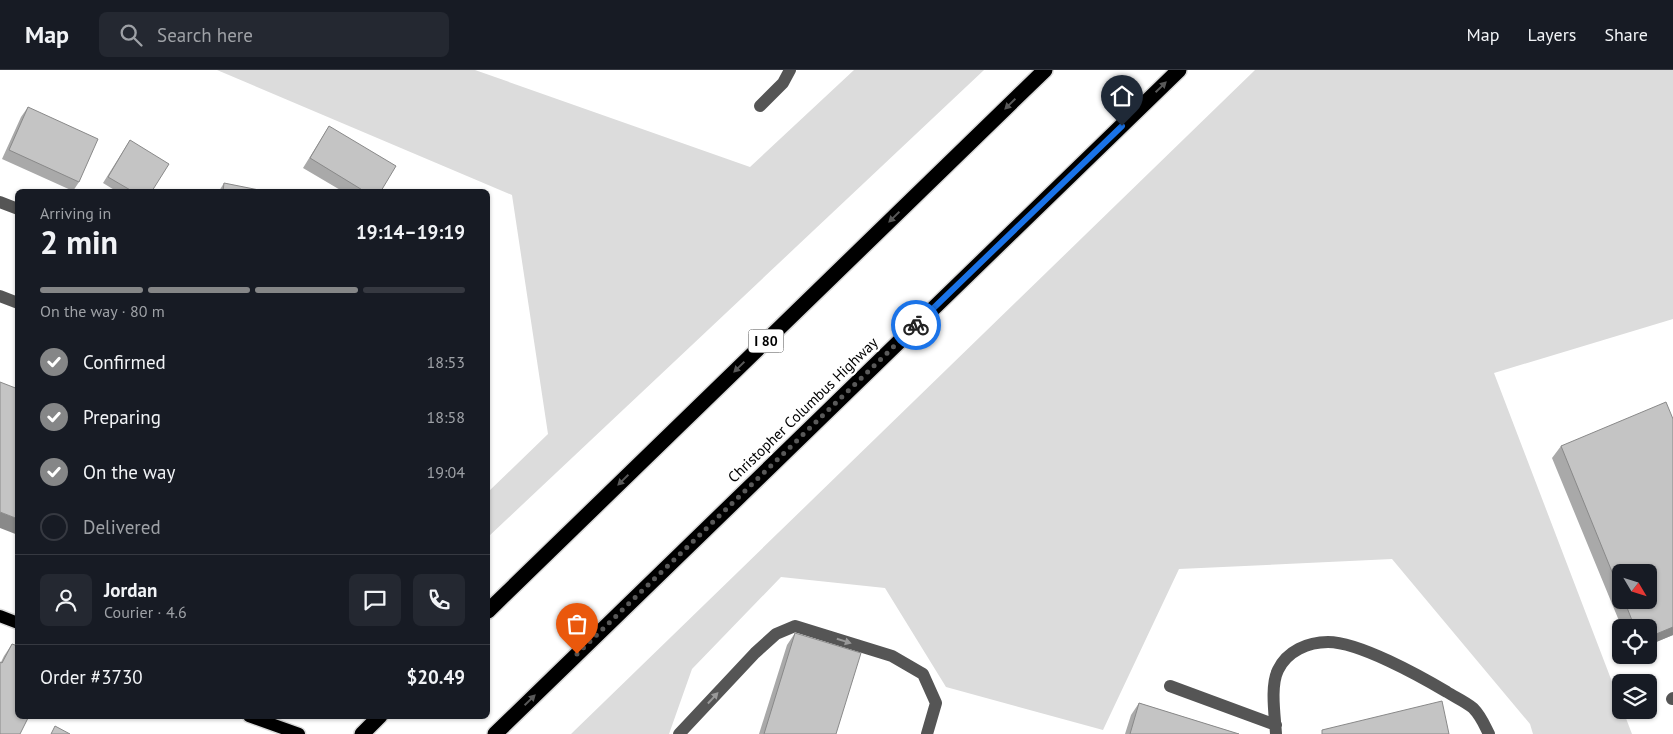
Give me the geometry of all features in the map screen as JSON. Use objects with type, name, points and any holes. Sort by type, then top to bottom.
[{"type":"highway","name":"I 80","points":[[490,609],[1045,70]]},
{"type":"highway","name":"Christopher Columbus Highway","points":[[495,734],[1179,70]]},
{"type":"highway","points":[[362,734],[377,719]]},
{"type":"main road","points":[[0,616],[15,622]]},
{"type":"main road","points":[[257,719],[299,734]]},
{"type":"street","points":[[760,106],[783,83],[790,70]]},
{"type":"street","points":[[0,202],[15,208]]},
{"type":"street","points":[[0,296],[15,302]]},
{"type":"street","points":[[679,734],[755,653],[776,634],[795,626],[892,656],[923,674],[936,703],[927,734]]},
{"type":"street","points":[[1170,686],[1276,730],[1273,699],[1277,671],[1287,656],[1305,645],[1329,642],[1362,650],[1422,678],[1471,706],[1481,717],[1489,734]]},
{"type":"shaded area","points":[[217,70],[475,70],[750,167],[854,70],[984,70],[490,535],[490,490],[548,434],[512,195]]},
{"type":"shaded area","points":[[1255,70],[1673,70],[1673,319],[1494,373],[1612,682],[1612,719],[1626,719],[1632,734],[1533,734],[1530,724],[1392,559],[1179,569],[1103,730],[946,687],[885,588],[781,577],[692,669],[669,734],[571,734]]},
{"type":"building","points":[[28,107],[98,139],[79,182],[9,150]]},
{"type":"building","points":[[329,126],[396,166],[382,189],[361,189],[310,158]]},
{"type":"building","points":[[130,140],[169,164],[153,189],[129,189],[108,177]]},
{"type":"building","points":[[224,183],[254,189],[223,189]]},
{"type":"building","points":[[0,382],[15,388],[15,518],[0,512]]},
{"type":"building","points":[[1666,402],[1673,419],[1673,627],[1657,634],[1657,619],[1631,619],[1628,609],[1658,609],[1658,564],[1612,564],[1612,572],[1561,446]]},
{"type":"building","points":[[795,633],[861,653],[836,734],[764,734]]},
{"type":"building","points":[[12,644],[15,645],[15,719],[28,719],[20,734],[0,734],[0,662],[2,663]]},
{"type":"building","points":[[1442,701],[1449,734],[1322,734],[1322,730]]},
{"type":"building","points":[[1139,703],[1239,734],[1130,734]]},
{"type":"building","points":[[55,726],[70,734],[51,734]]},
{"type":"way so far","points":[[577,654],[916,325]]},
{"type":"route","points":[[916,325],[1122,126]]}]
